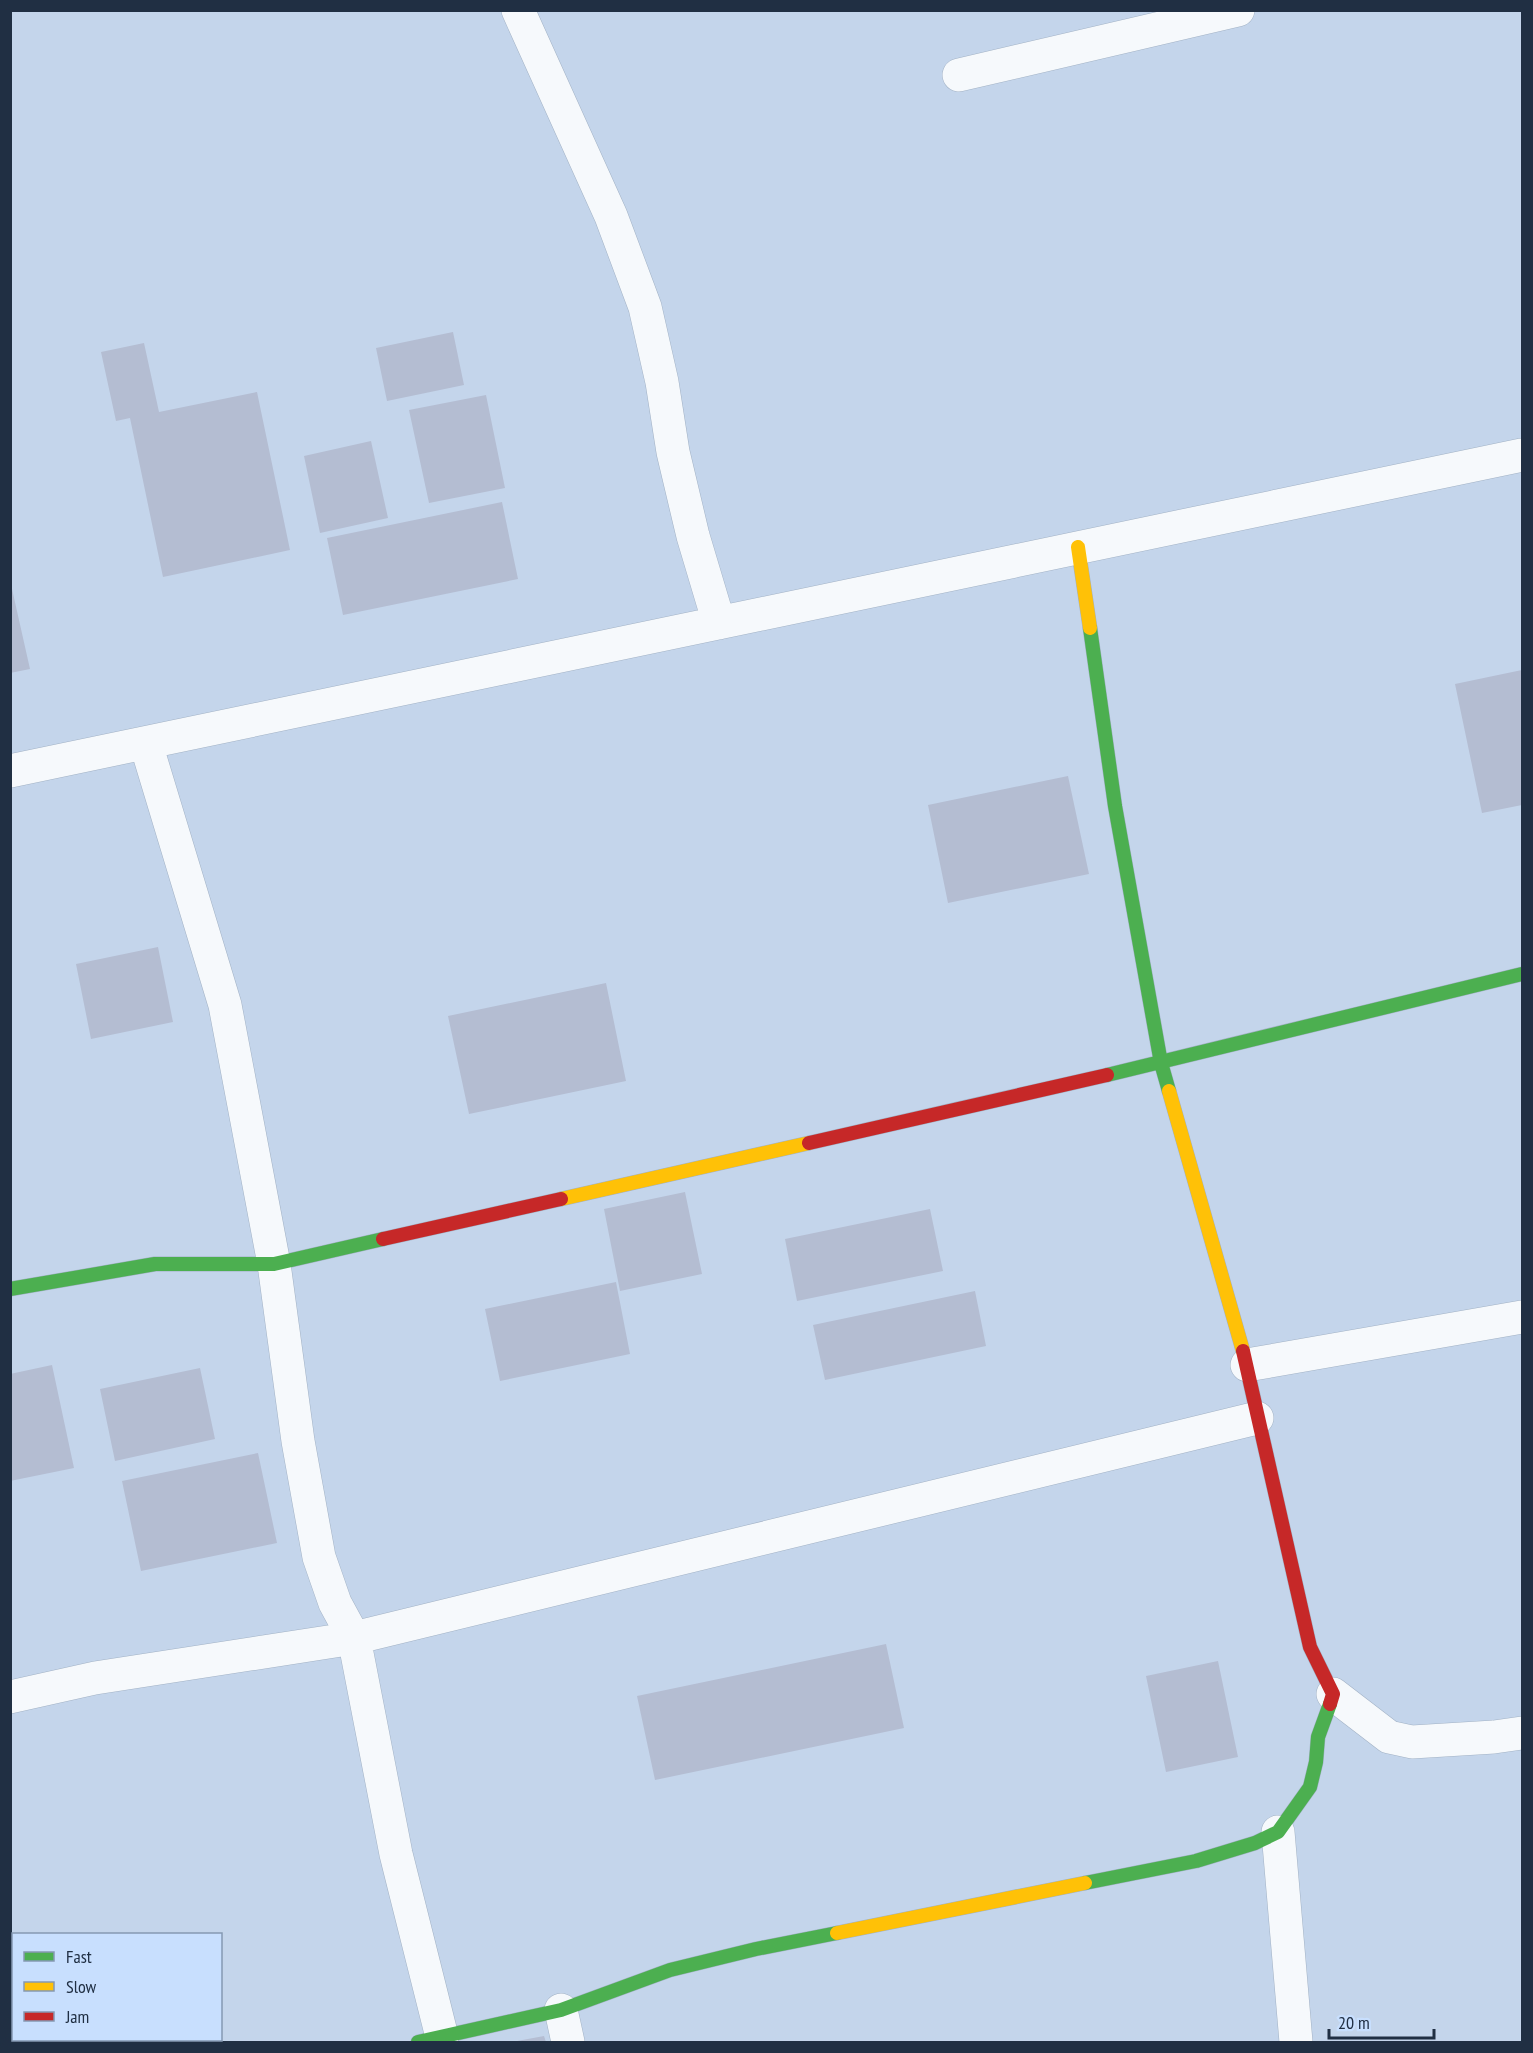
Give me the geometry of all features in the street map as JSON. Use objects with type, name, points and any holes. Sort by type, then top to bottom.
[{"type":"street","points":[[518,10],[610,216],[645,306],[662,382],[673,453],[693,536],[719,623]]},
{"type":"street","points":[[959,75],[1238,10]]},
{"type":"street","points":[[10,771],[1522,455]]},
{"type":"street","points":[[1078,547],[1115,806],[1161,1063],[1247,1365],[1310,1647],[1333,1694],[1389,1737],[1412,1742],[1522,1733]]},
{"type":"street","points":[[146,744],[225,1005],[274,1264],[298,1441],[319,1557],[335,1603],[354,1638],[430,2040],[561,2010],[670,1970],[756,1949],[1196,1861],[1255,1843],[1278,1832],[1310,1787],[1316,1762],[1318,1737],[1333,1694]]},
{"type":"street","points":[[10,1289],[155,1264],[274,1264],[1161,1063],[1522,974]]},
{"type":"street","points":[[1247,1365],[1522,1317]]},
{"type":"street","points":[[10,1697],[95,1678],[354,1638],[1257,1418]]},
{"type":"street","points":[[1278,1832],[1296,2043]]},
{"type":"street","points":[[561,2010],[568,2043]]},
{"type":"building","points":[[453,332],[464,385],[387,401],[376,348]]},
{"type":"building","points":[[144,343],[159,412],[257,392],[290,550],[163,577],[130,418],[116,421],[101,352]]},
{"type":"building","points":[[486,395],[505,488],[429,503],[409,410]]},
{"type":"building","points":[[371,441],[388,518],[320,533],[304,456]]},
{"type":"building","points":[[502,502],[518,579],[343,615],[327,538]]},
{"type":"building","points":[[10,580],[30,669],[10,673]]},
{"type":"building","points":[[1522,670],[1522,805],[1482,813],[1455,684]]},
{"type":"building","points":[[1068,776],[1089,874],[948,903],[928,805]]},
{"type":"building","points":[[158,947],[173,1022],[91,1039],[76,964]]},
{"type":"building","points":[[606,983],[626,1081],[469,1114],[448,1016]]},
{"type":"building","points":[[685,1192],[702,1274],[620,1291],[604,1209]]},
{"type":"building","points":[[930,1209],[943,1271],[797,1301],[785,1239]]},
{"type":"building","points":[[616,1282],[630,1354],[500,1381],[485,1309]]},
{"type":"building","points":[[975,1291],[986,1346],[825,1380],[813,1325]]},
{"type":"building","points":[[52,1365],[74,1468],[10,1481],[10,1374]]},
{"type":"building","points":[[200,1368],[215,1439],[115,1461],[100,1389]]},
{"type":"building","points":[[258,1453],[277,1543],[141,1571],[122,1481]]},
{"type":"building","points":[[886,1644],[904,1728],[655,1780],[637,1696]]},
{"type":"building","points":[[1218,1661],[1238,1757],[1166,1772],[1146,1676]]},
{"type":"building","points":[[544,2036],[546,2042],[517,2042],[517,2041]]},
{"type":"traffic: fast","points":[[1090,628],[1115,806],[1161,1063],[1169,1091]]},
{"type":"traffic: fast","points":[[1107,1075],[1522,974]]},
{"type":"traffic: fast","points":[[10,1289],[155,1264],[274,1264],[383,1239]]},
{"type":"traffic: fast","points":[[1085,1883],[1196,1861],[1255,1843],[1278,1832],[1310,1787],[1316,1762],[1318,1737],[1330,1704]]},
{"type":"traffic: fast","points":[[418,2042],[561,2010],[670,1970],[756,1949],[837,1933]]},
{"type":"traffic: slow","points":[[1078,547],[1090,628]]},
{"type":"traffic: slow","points":[[1169,1091],[1243,1351]]},
{"type":"traffic: slow","points":[[561,1199],[809,1143]]},
{"type":"traffic: slow","points":[[837,1933],[1085,1883]]},
{"type":"traffic: jam","points":[[809,1143],[1107,1075]]},
{"type":"traffic: jam","points":[[383,1239],[561,1199]]},
{"type":"traffic: jam","points":[[1243,1351],[1310,1647],[1333,1694],[1330,1704]]}]
